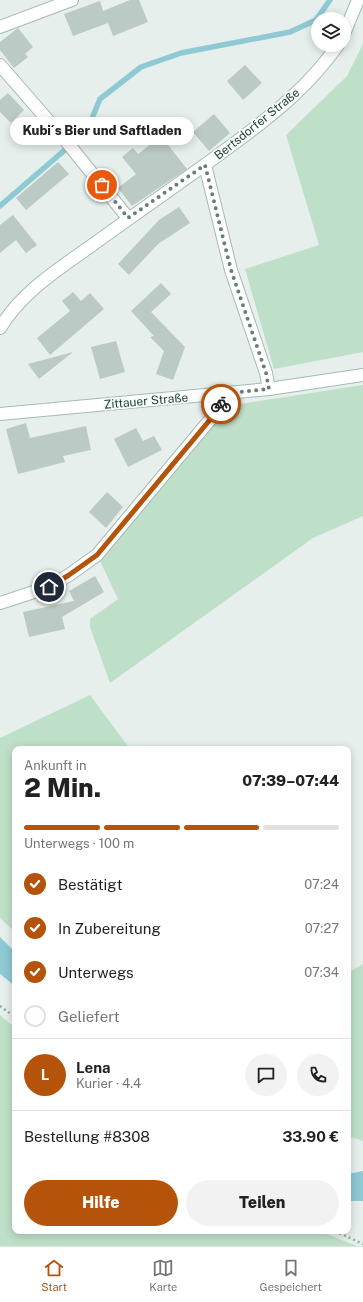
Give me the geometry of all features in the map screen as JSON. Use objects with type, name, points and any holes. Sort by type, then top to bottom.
[{"type":"main road","points":[[0,27],[72,0]]},
{"type":"main road","points":[[351,17],[358,0]]},
{"type":"main road","name":"Bertsdorfer Straße","points":[[0,328],[21,300],[38,284],[128,218],[205,165],[281,108],[307,84],[333,52]]},
{"type":"main road","points":[[0,65],[66,141],[128,218]]},
{"type":"main road","points":[[205,165],[231,270],[266,373],[269,389]]},
{"type":"main road","name":"Zittauer Straße","points":[[0,414],[269,389],[363,375]]},
{"type":"main road","points":[[0,602],[35,593],[49,587],[97,555],[219,409],[221,402],[220,394]]},
{"type":"path","points":[[0,1006],[12,1015]]},
{"type":"path","points":[[341,1234],[363,1244]]},
{"type":"green space","points":[[363,44],[363,352],[274,369],[245,269],[319,245],[286,135],[347,76]]},
{"type":"green space","points":[[363,385],[363,516],[313,538],[110,683],[90,627],[90,619],[118,599],[99,559],[226,406]]},
{"type":"green space","points":[[90,695],[128,746],[12,746],[12,929],[0,918],[0,738]]},
{"type":"green space","points":[[363,964],[363,1141],[351,1137],[351,971]]},
{"type":"green space","points":[[0,1015],[12,1025],[12,1234],[327,1234],[357,1246],[0,1246]]},
{"type":"water","points":[[0,937],[12,949],[12,984],[0,974]]},
{"type":"water","points":[[363,1171],[363,1201],[351,1201],[351,1173]]},
{"type":"building","points":[[130,0],[139,0],[148,22],[113,36],[107,20],[108,23],[73,36],[64,14],[100,1],[103,11]]},
{"type":"building","points":[[18,28],[33,47],[25,54],[28,57],[14,68],[0,50],[0,42]]},
{"type":"building","points":[[245,65],[262,83],[243,100],[227,81]]},
{"type":"building","points":[[8,93],[24,110],[11,123],[0,112],[0,100]]},
{"type":"building","points":[[214,114],[230,133],[209,151],[193,132]]},
{"type":"building","points":[[161,136],[187,169],[132,206],[118,188],[136,174],[122,157],[133,148],[138,154]]},
{"type":"building","points":[[58,162],[69,174],[26,210],[16,198]]},
{"type":"building","points":[[179,207],[190,223],[158,244],[129,275],[118,264],[159,220]]},
{"type":"building","points":[[13,215],[37,245],[26,253],[16,240],[0,253],[0,225]]},
{"type":"building","points":[[161,283],[171,294],[151,312],[185,347],[173,380],[156,374],[164,351],[150,337],[154,336],[131,311]]},
{"type":"building","points":[[73,292],[81,301],[90,293],[104,309],[50,355],[37,338],[70,311],[62,301]]},
{"type":"building","points":[[116,341],[125,372],[100,379],[91,347]]},
{"type":"building","points":[[73,352],[39,379],[28,364]]},
{"type":"building","points":[[26,423],[30,438],[86,426],[91,450],[63,456],[65,462],[18,474],[6,429]]},
{"type":"building","points":[[136,428],[143,441],[154,436],[162,450],[128,467],[114,439]]},
{"type":"building","points":[[107,492],[123,507],[106,528],[89,512]]},
{"type":"building","points":[[95,576],[104,592],[62,617],[65,629],[29,637],[23,612],[74,601],[69,591]]},
{"type":"waterway","points":[[75,139],[90,123],[100,99],[141,67],[181,53],[290,32],[316,20],[330,0]]},
{"type":"waterway","points":[[0,206],[66,149]]},
{"type":"way so far","points":[[102,185],[128,218],[205,165],[231,270],[266,373],[269,389],[220,394],[221,404]]},
{"type":"place","name":"Kubi´s Bier und Saftladen","points":[[102,185]]},
{"type":"route","points":[[49,587],[86,564],[97,555],[219,409],[221,404]]}]
